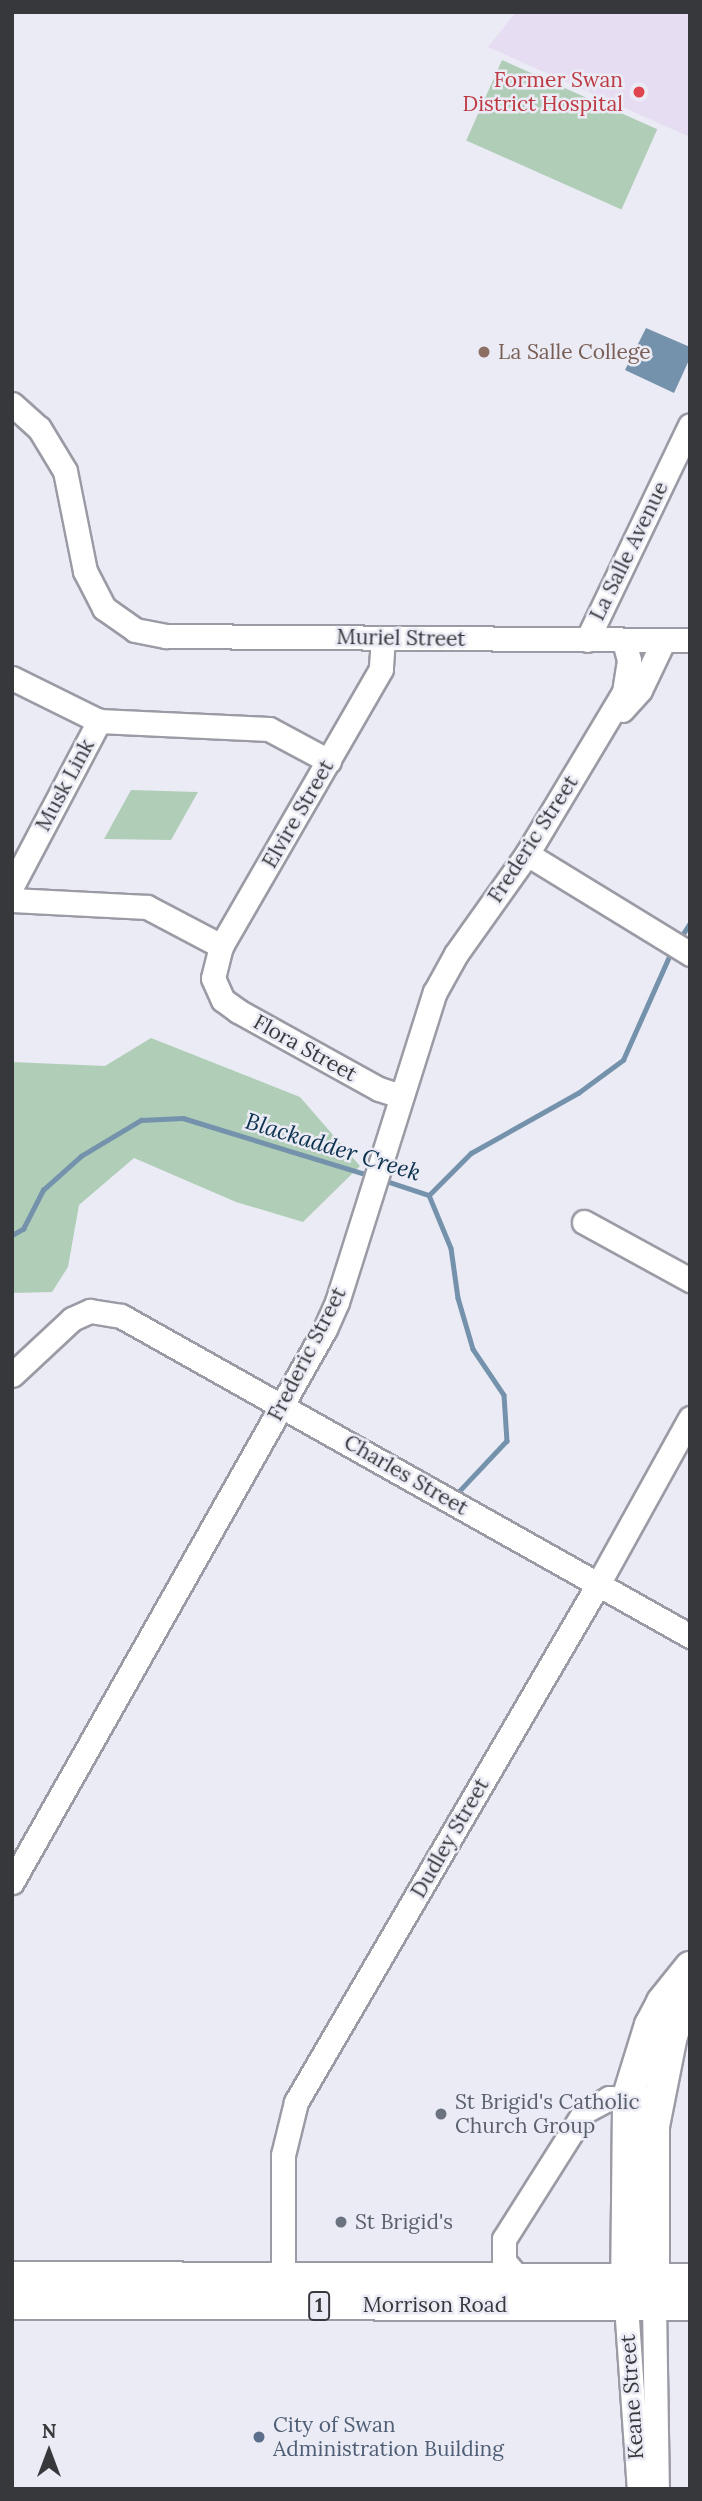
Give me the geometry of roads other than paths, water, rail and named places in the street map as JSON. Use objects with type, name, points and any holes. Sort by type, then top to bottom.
[{"type":"main road","points":[[640,2292],[643,2098],[641,2050],[681,2003],[690,1967]]},
{"type":"main road","name":"Morrison Road","points":[[12,2277],[519,2279],[640,2292],[690,2305]]},
{"type":"main road","name":"Morrison Road","points":[[12,2304],[640,2292],[690,2279]]},
{"type":"street","name":"Muriel Street","points":[[12,404],[39,428],[65,471],[85,571],[104,608],[115,620],[135,630],[166,636],[690,640]]},
{"type":"street","name":"La Salle Avenue","points":[[587,640],[690,425]]},
{"type":"street","name":"Elvire Street","points":[[216,990],[214,962],[221,946],[381,669],[383,638]]},
{"type":"street","name":"Frederic Street","points":[[600,737],[640,690],[664,640]]},
{"type":"street","name":"Frederic Street","points":[[12,1882],[284,1404],[337,1302],[387,1135],[435,992],[456,954],[527,854],[600,737],[624,692],[629,660],[624,641]]},
{"type":"street","points":[[12,678],[99,721],[269,729],[329,761]]},
{"type":"street","name":"Musk Link","points":[[12,886],[99,721]]},
{"type":"street","points":[[527,854],[690,954]]},
{"type":"street","points":[[12,900],[147,907],[221,946]]},
{"type":"street","name":"Flora Street","points":[[216,990],[238,1011],[272,1032],[379,1089],[400,1096]]},
{"type":"street","points":[[584,1223],[690,1280]]},
{"type":"street","name":"Charles Street","points":[[12,1375],[72,1319],[90,1311],[121,1315],[284,1404],[597,1586],[690,1636]]},
{"type":"street","name":"Dudley Street","points":[[284,2277],[283,2155],[296,2102],[597,1586],[690,1418]]},
{"type":"street","points":[[519,2279],[504,2261],[504,2239],[585,2112],[602,2100],[643,2098]]},
{"type":"street","name":"Keane Street","points":[[639,2489],[640,2292]]},
{"type":"street","name":"Keane Street","points":[[640,2292],[657,2489]]},
{"type":"water","points":[[646,328],[690,347],[690,358],[674,393],[625,370]]},
{"type":"waterway","name":"Blackadder Creek","points":[[679,940],[690,923]]},
{"type":"waterway","name":"Blackadder Creek","points":[[429,1195],[471,1153],[578,1093],[623,1060],[672,950]]},
{"type":"waterway","name":"Blackadder Creek","points":[[12,1235],[23,1229],[43,1190],[81,1156],[141,1120],[183,1118],[368,1175]]},
{"type":"waterway","name":"Blackadder Creek","points":[[383,1180],[429,1195]]},
{"type":"waterway","points":[[429,1195],[451,1248],[458,1298],[473,1349],[504,1395],[507,1441],[458,1493]]},
{"type":"place","name":"Former Swan District Hospital","points":[[639,92]]},
{"type":"place","name":"La Salle College","points":[[484,352]]},
{"type":"place","name":"St Brigid's Catholic Church Group","points":[[441,2114]]},
{"type":"place","name":"St Brigid's","points":[[341,2222]]},
{"type":"place","name":"City of Swan Administration Building","points":[[259,2437]]}]
